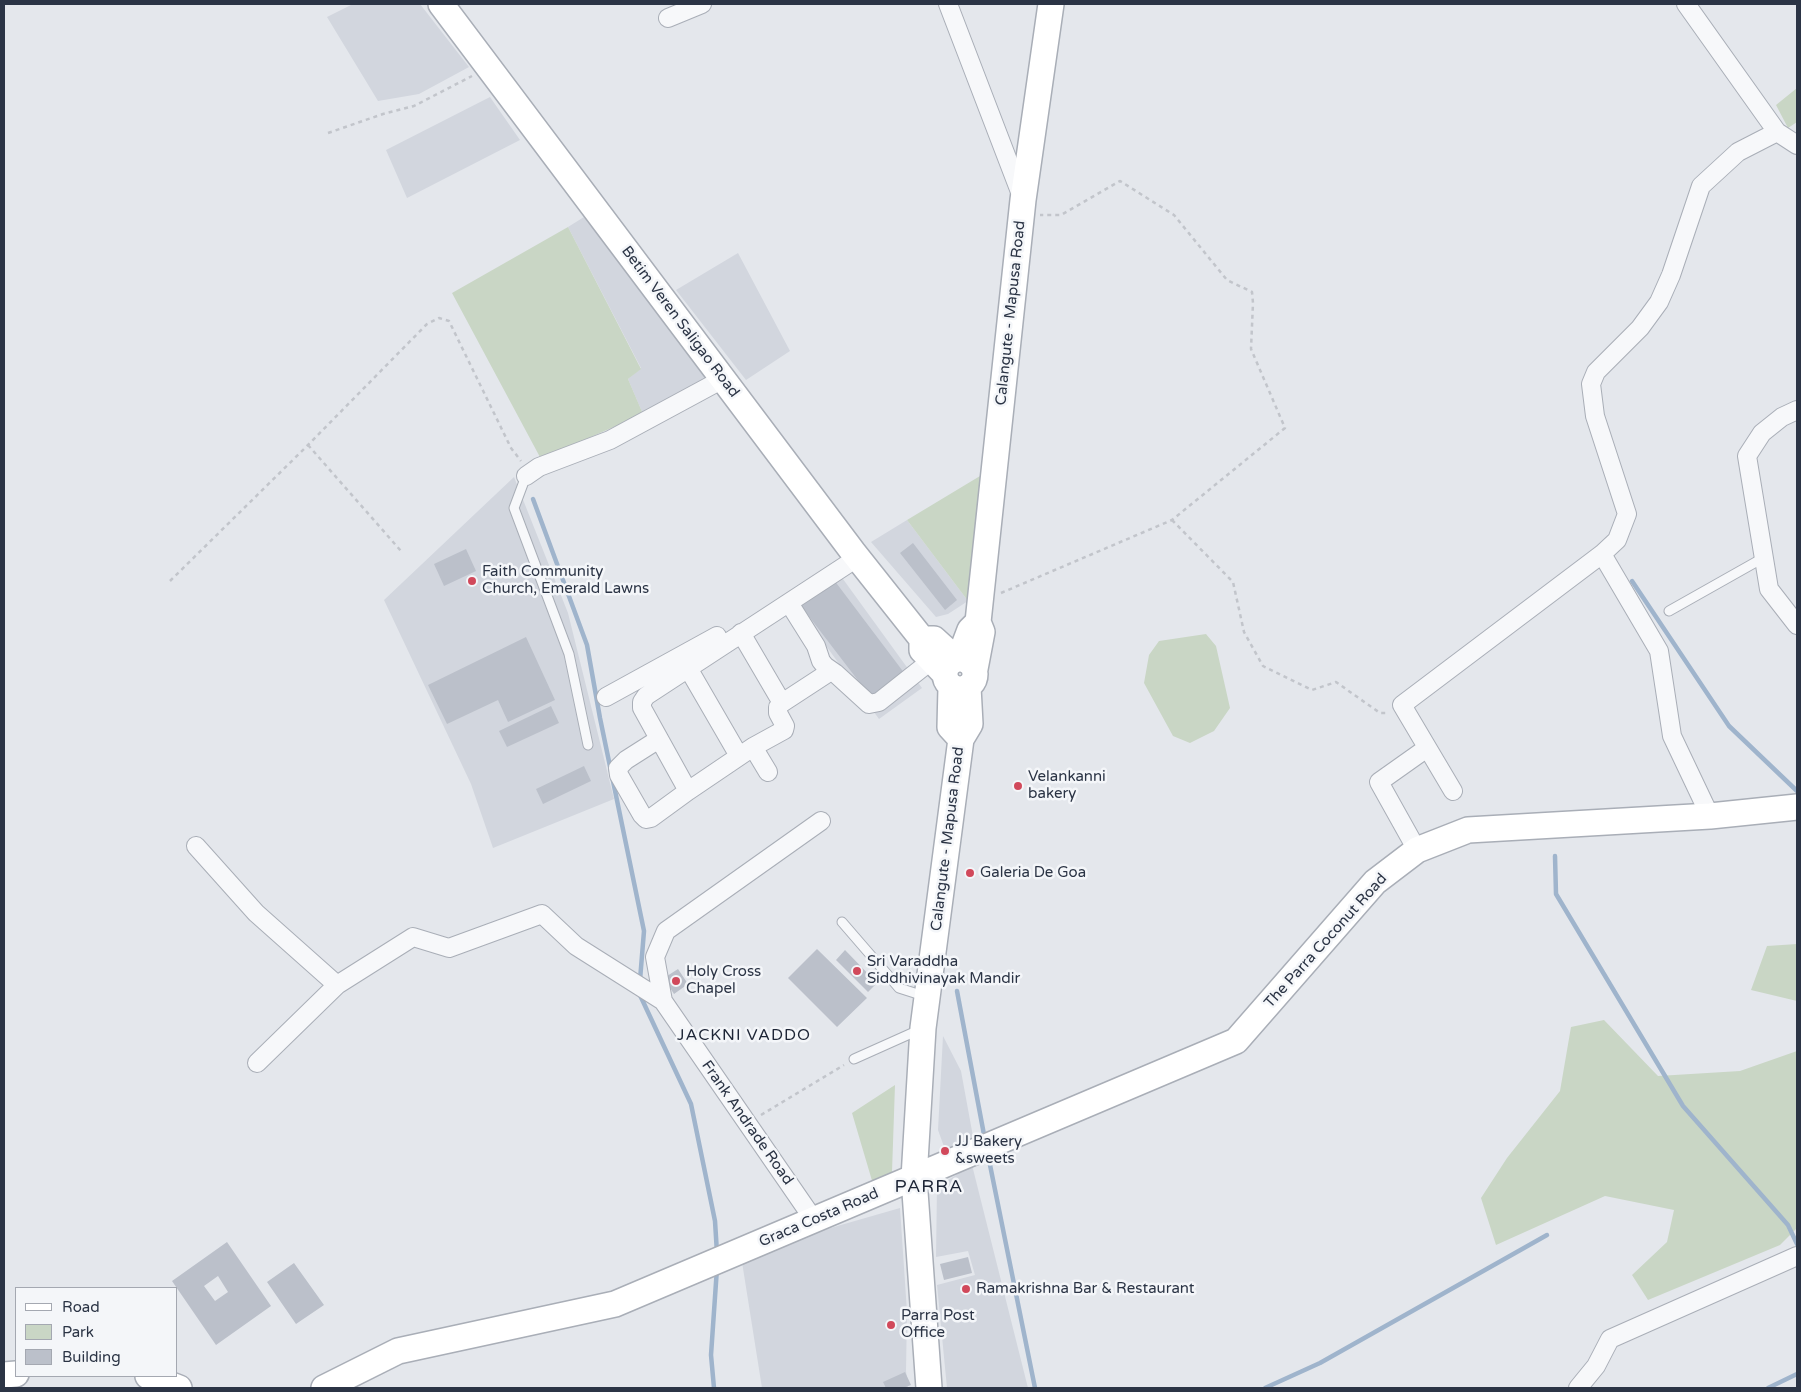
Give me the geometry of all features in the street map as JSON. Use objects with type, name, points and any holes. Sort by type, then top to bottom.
[{"type":"main road","name":"Betim Veren Saligao Road","points":[[441,4],[855,555],[951,667]]},
{"type":"main road","name":"Calangute - Mapusa Road","points":[[929,1388],[914,1178],[923,1028],[961,739],[970,724],[951,667],[980,612],[1022,208],[1051,4]]},
{"type":"main road","name":"The Parra Coconut Road","points":[[914,1178],[1236,1041],[1375,882],[1417,850],[1468,830],[1710,816],[1797,807]]},
{"type":"main road","name":"Graca Costa Road","points":[[324,1388],[398,1351],[615,1304],[914,1178]]},
{"type":"main road","points":[[151,1377],[179,1388]]},
{"type":"street","points":[[668,18],[702,4]]},
{"type":"street","points":[[948,4],[1022,208]]},
{"type":"street","points":[[1686,4],[1777,132],[1797,145]]},
{"type":"street","points":[[1453,791],[1402,705],[1618,540],[1627,514],[1594,416],[1591,384],[1596,372],[1640,328],[1659,302],[1671,275],[1701,186],[1738,152],[1777,132]]},
{"type":"street","points":[[526,476],[539,467],[610,440],[723,379]]},
{"type":"street","points":[[1797,410],[1782,417],[1762,432],[1747,456],[1769,589],[1797,625]]},
{"type":"street","points":[[1602,554],[1659,651],[1672,736],[1710,816]]},
{"type":"street","points":[[688,790],[642,708],[642,702],[646,696],[789,602],[855,555]]},
{"type":"street","points":[[606,697],[722,633],[855,555]]},
{"type":"street","points":[[789,602],[816,646],[821,661],[869,704],[874,704],[951,667]]},
{"type":"street","points":[[741,634],[782,703]]},
{"type":"street","points":[[688,668],[746,752],[768,772]]},
{"type":"street","points":[[659,739],[621,763],[618,768],[619,775],[646,819],[651,818],[688,790],[746,752],[784,730],[785,726],[778,713],[778,708],[782,703],[830,671]]},
{"type":"street","points":[[1417,850],[1379,782],[1427,748]]},
{"type":"street","points":[[662,1001],[655,957],[666,932],[821,821]]},
{"type":"street","points":[[196,846],[256,913],[337,985]]},
{"type":"street","points":[[257,1063],[337,985],[413,937],[450,948],[542,914],[576,946],[662,1001]]},
{"type":"street","name":"Frank Andrade Road","points":[[662,1001],[814,1220]]},
{"type":"street","points":[[1578,1388],[1596,1366],[1610,1339],[1797,1256]]},
{"type":"lane","points":[[526,476],[514,508],[570,654],[588,745]]},
{"type":"lane","points":[[1669,611],[1763,558]]},
{"type":"lane","points":[[842,922],[899,988],[927,996]]},
{"type":"lane","points":[[854,1059],[923,1028]]},
{"type":"path","points":[[328,133],[383,114],[414,106],[489,67]]},
{"type":"path","points":[[980,612],[1172,520],[1285,428],[1251,349],[1252,292],[1227,280],[1174,214],[1120,181],[1061,216],[1022,208]]},
{"type":"path","points":[[170,581],[427,324],[439,318],[449,321],[511,448],[525,466],[526,476]]},
{"type":"path","points":[[308,445],[401,551]]},
{"type":"path","points":[[1172,520],[1233,582],[1244,632],[1263,666],[1312,690],[1336,682],[1380,713],[1406,712]]},
{"type":"path","points":[[748,1123],[854,1059]]},
{"type":"shaded area","points":[[353,4],[420,4],[469,67],[419,94],[378,101],[327,17]]},
{"type":"shaded area","points":[[490,97],[520,140],[407,198],[386,150]]},
{"type":"shaded area","points":[[584,217],[712,381],[643,414],[628,379],[641,368],[568,227]]},
{"type":"shaded area","points":[[738,253],[790,351],[746,380],[676,290]]},
{"type":"shaded area","points":[[514,477],[568,613],[614,799],[493,848],[471,784],[384,600]]},
{"type":"shaded area","points":[[907,520],[968,601],[948,614],[936,617],[871,542]]},
{"type":"shaded area","points":[[835,568],[922,688],[879,719],[790,596]]},
{"type":"shaded area","points":[[943,1036],[961,1071],[974,1142],[947,1155],[938,1130]]},
{"type":"shaded area","points":[[972,1165],[1028,1388],[947,1388],[937,1285],[975,1275],[968,1251],[936,1257],[937,1187]]},
{"type":"shaded area","points":[[900,1208],[907,1312],[906,1371],[908,1388],[762,1388],[742,1262],[827,1229]]},
{"type":"green space","points":[[1797,88],[1797,122],[1788,128],[1776,105]]},
{"type":"green space","points":[[568,227],[641,369],[628,379],[643,414],[541,459],[452,293]]},
{"type":"green space","points":[[985,473],[968,601],[907,520]]},
{"type":"green space","points":[[1206,634],[1216,646],[1230,708],[1214,731],[1190,743],[1173,736],[1144,683],[1149,655],[1159,641]]},
{"type":"green space","points":[[1797,944],[1797,1001],[1751,990],[1767,946]]},
{"type":"green space","points":[[1604,1020],[1658,1076],[1740,1071],[1797,1051],[1797,1228],[1780,1245],[1648,1300],[1632,1275],[1667,1242],[1674,1210],[1605,1196],[1496,1245],[1481,1198],[1507,1158],[1560,1091],[1571,1027]]},
{"type":"green space","points":[[895,1085],[892,1172],[873,1184],[852,1113]]},
{"type":"building","points":[[913,543],[957,600],[945,610],[900,553]]},
{"type":"building","points":[[466,549],[476,571],[444,586],[434,564]]},
{"type":"building","points":[[834,580],[905,674],[873,700],[801,606]]},
{"type":"building","points":[[526,637],[555,700],[508,722],[498,700],[447,724],[428,685]]},
{"type":"building","points":[[551,706],[559,723],[507,747],[499,731]]},
{"type":"building","points":[[584,766],[591,781],[543,804],[536,789]]},
{"type":"building","points":[[817,949],[867,998],[837,1027],[788,978]]},
{"type":"building","name":"Sri Varaddha Siddhivinayak Mandir","points":[[845,950],[877,983],[868,992],[836,960]]},
{"type":"building","name":"Holy Cross Chapel","points":[[678,969],[688,984],[674,994],[664,978]]},
{"type":"building","points":[[227,1242],[271,1306],[216,1345],[178,1287],[172,1281]],"holes":[[[218,1276],[228,1292],[215,1301],[204,1286]]]},
{"type":"building","points":[[968,1257],[972,1273],[944,1280],[940,1264]]},
{"type":"building","points":[[294,1263],[324,1305],[296,1324],[267,1282]]},
{"type":"building","points":[[905,1372],[911,1385],[903,1388],[886,1388],[883,1382]]},
{"type":"waterway","points":[[533,499],[587,645],[600,718],[644,931],[640,980]]},
{"type":"waterway","points":[[1632,581],[1729,726],[1797,791]]},
{"type":"waterway","points":[[1555,856],[1556,894],[1683,1106],[1788,1225],[1797,1244]]},
{"type":"waterway","points":[[957,991],[985,1140]]},
{"type":"waterway","points":[[639,993],[691,1104],[715,1221],[717,1253]]},
{"type":"waterway","points":[[988,1155],[1035,1388]]},
{"type":"waterway","points":[[1265,1388],[1320,1363],[1547,1235]]},
{"type":"waterway","points":[[714,1388],[711,1355],[717,1268]]},
{"type":"waterway","points":[[1768,1388],[1797,1374]]},
{"type":"place","name":"Faith Community Church, Emerald Lawns","points":[[472,581]]},
{"type":"place","name":"Velankanni bakery","points":[[1018,786]]},
{"type":"place","name":"Galeria De Goa","points":[[970,873]]},
{"type":"place","name":"Sri Varaddha Siddhivinayak Mandir","points":[[857,971]]},
{"type":"place","name":"Holy Cross Chapel","points":[[676,981]]},
{"type":"place","name":"JJ Bakery &sweets","points":[[945,1151]]},
{"type":"place","name":"Ramakrishna Bar & Restaurant","points":[[966,1289]]},
{"type":"place","name":"Parra Post Office","points":[[891,1325]]},
{"type":"district","name":"JACKNI VADDO","points":[[744,1036]]},
{"type":"district","name":"PARRA","points":[[929,1187]]}]
